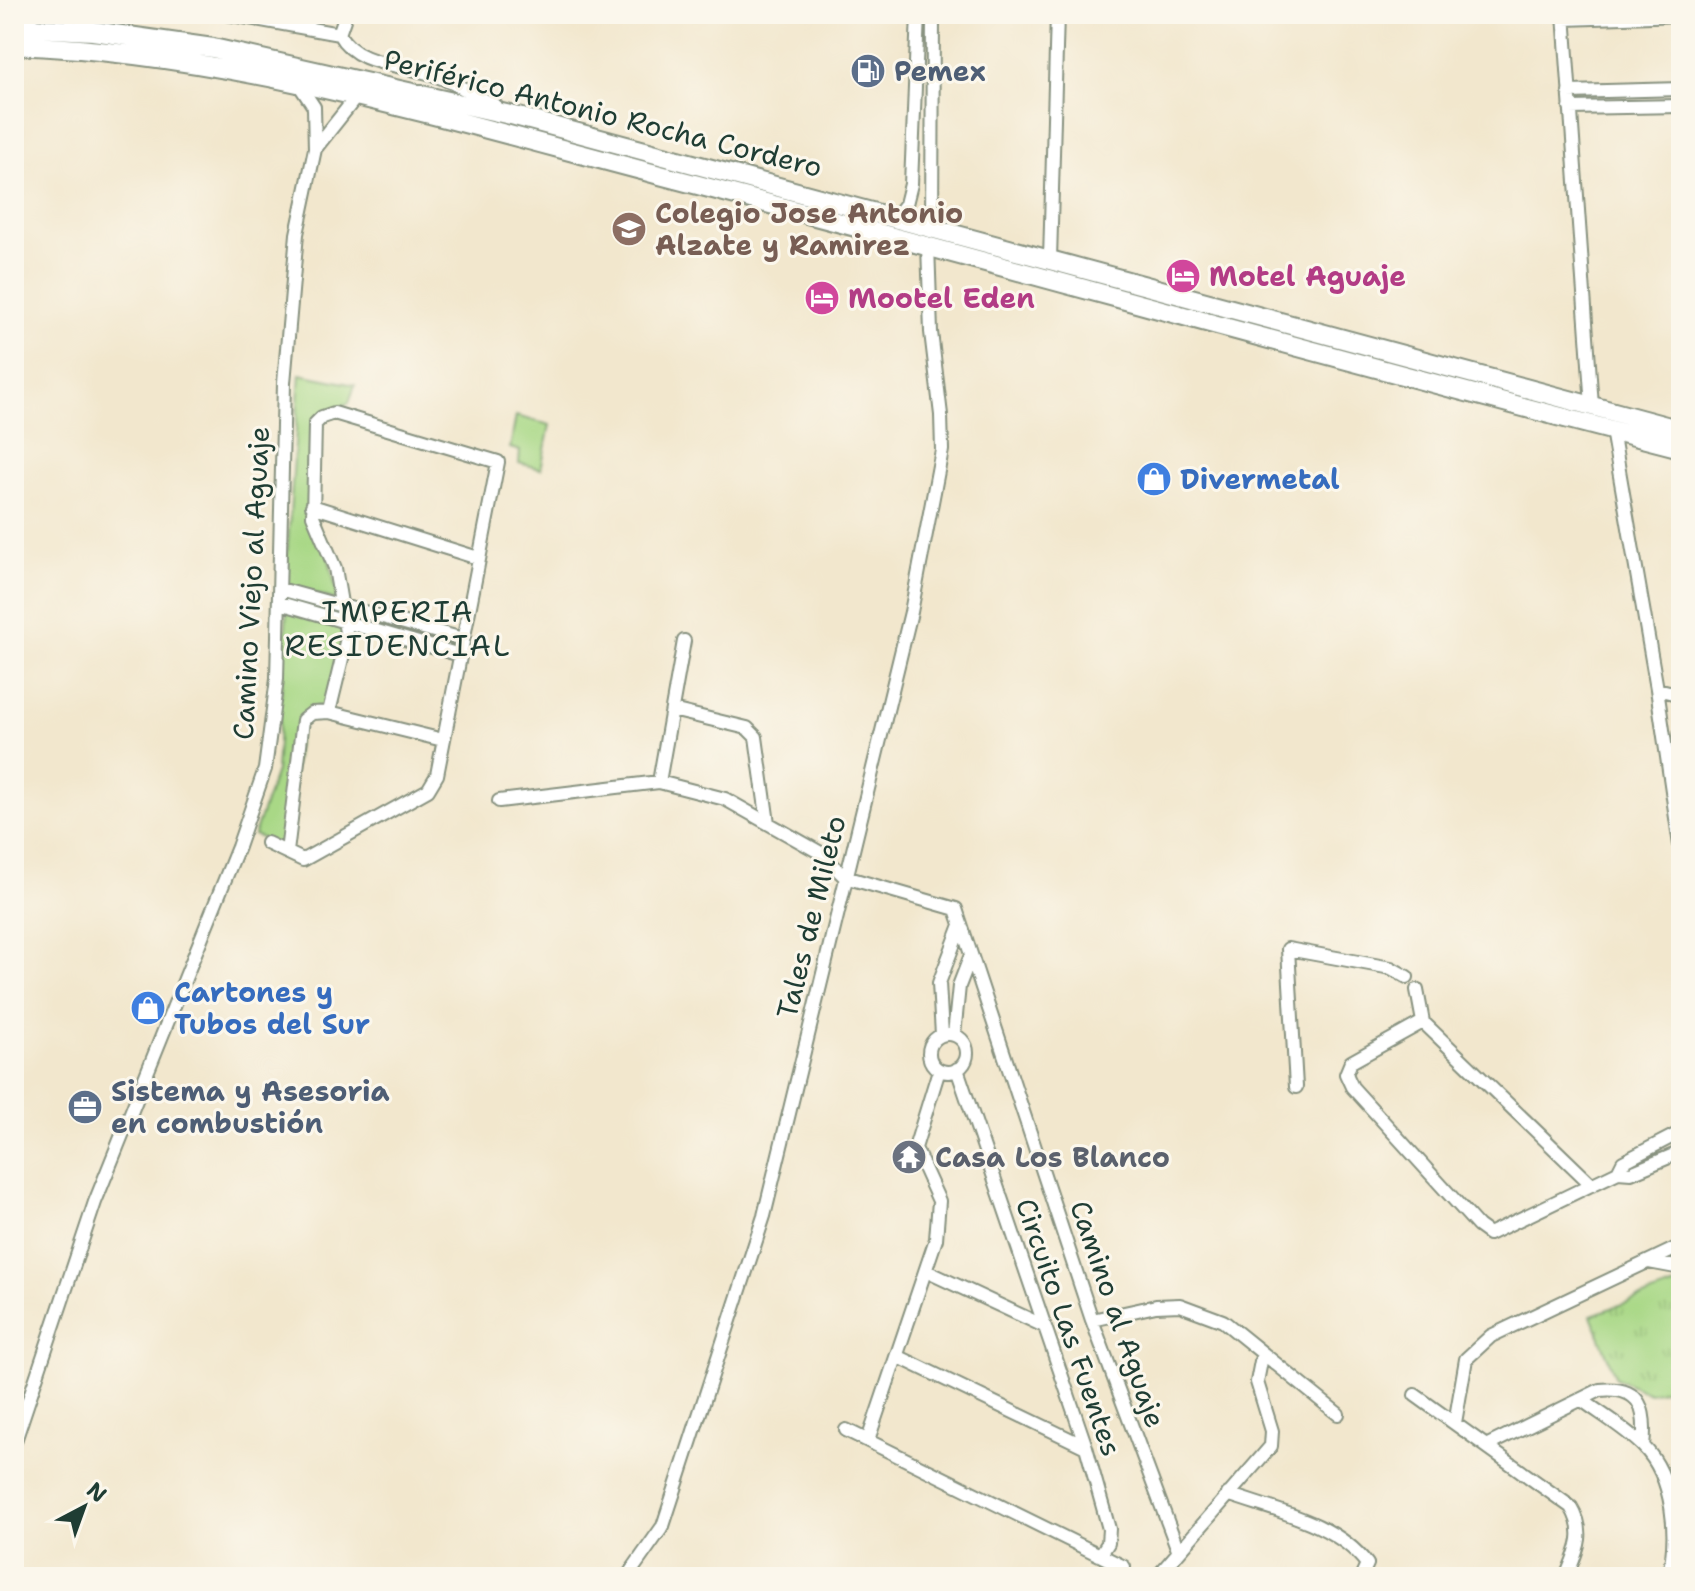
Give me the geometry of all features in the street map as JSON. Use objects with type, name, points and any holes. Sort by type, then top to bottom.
[{"type":"highway","name":"Periférico Antonio Rocha Cordero","points":[[14,27],[93,31],[213,48],[515,116],[895,218],[930,236],[1177,316],[1681,448]]},
{"type":"highway","name":"Periférico Antonio Rocha Cordero","points":[[14,45],[158,58],[357,96],[930,236],[1050,259],[1681,430]]},
{"type":"street","points":[[227,14],[339,34]]},
{"type":"street","points":[[346,14],[339,34],[347,48],[362,57],[434,75],[515,116]]},
{"type":"street","points":[[895,218],[906,204],[911,184],[918,14]]},
{"type":"street","name":"Tales de Mileto","points":[[627,1577],[663,1526],[764,1216],[911,612],[942,450],[931,332],[933,14]]},
{"type":"street","points":[[1050,259],[1057,14]]},
{"type":"street","points":[[1592,406],[1565,16],[1681,15]]},
{"type":"street","name":"Camino Viejo al Aguaje","points":[[14,1444],[119,1138],[238,847],[265,769],[277,679],[284,383],[297,234],[315,149],[314,107],[298,83]]},
{"type":"street","points":[[1569,92],[1681,89]]},
{"type":"street","name":"Camino Viejo al Aguaje","points":[[315,149],[357,96]]},
{"type":"street","points":[[1570,108],[1681,106]]},
{"type":"street","points":[[267,843],[303,860],[428,790],[437,775],[498,462],[334,413],[315,424],[312,506],[317,530],[335,568],[347,638],[329,712]]},
{"type":"street","points":[[1612,430],[1657,689],[1681,852]]},
{"type":"street","points":[[312,506],[478,558]]},
{"type":"street","points":[[280,589],[463,639]]},
{"type":"street","points":[[280,603],[460,655]]},
{"type":"street","points":[[659,782],[684,641]]},
{"type":"street","points":[[1657,689],[1681,695]]},
{"type":"street","points":[[672,710],[747,728],[756,737],[768,823]]},
{"type":"street","points":[[287,852],[303,720],[312,713],[329,712],[443,740]]},
{"type":"street","points":[[499,801],[659,782],[725,799],[819,852],[845,877]]},
{"type":"street","name":"Camino al Aguaje","points":[[845,877],[956,909],[1092,1320],[1178,1550]]},
{"type":"street","points":[[948,1035],[939,983],[961,925]]},
{"type":"street","points":[[1296,1087],[1288,949],[1391,968],[1407,977]]},
{"type":"street","points":[[948,1035],[959,986],[971,955]]},
{"type":"street","points":[[939,983],[959,986]]},
{"type":"street","points":[[1417,990],[1423,1022],[1592,1185]]},
{"type":"street","points":[[1423,1022],[1351,1062],[1346,1074],[1352,1087],[1478,1226],[1489,1234],[1618,1172],[1631,1173],[1681,1152]]},
{"type":"street","points":[[868,1440],[936,1239],[939,1201],[915,1148],[939,1070],[929,1054],[932,1042],[948,1035],[964,1042],[967,1054],[957,1069],[939,1070]]},
{"type":"street","name":"Circuito Las Fuentes","points":[[957,1069],[1086,1447],[1109,1529],[1108,1543],[1101,1554]]},
{"type":"street","points":[[1618,1172],[1623,1162],[1681,1132]]},
{"type":"street","points":[[1455,1423],[1466,1359],[1491,1336],[1681,1246]]},
{"type":"street","points":[[1649,1262],[1681,1268]]},
{"type":"street","points":[[926,1271],[1044,1326]]},
{"type":"street","points":[[1092,1320],[1156,1306],[1180,1305],[1223,1321],[1262,1356],[1338,1414]]},
{"type":"street","points":[[897,1356],[1086,1447]]},
{"type":"street","points":[[1157,1577],[1271,1446],[1272,1431],[1257,1382],[1262,1356]]},
{"type":"street","points":[[1486,1446],[1600,1390],[1618,1389],[1632,1395],[1642,1408],[1645,1424],[1643,1446]]},
{"type":"street","points":[[1415,1395],[1571,1507],[1579,1520],[1582,1540],[1566,1577]]},
{"type":"street","points":[[1582,1400],[1643,1446],[1657,1464],[1681,1541]]},
{"type":"street","points":[[846,1430],[1124,1567]]},
{"type":"street","points":[[1228,1494],[1327,1530],[1355,1548],[1367,1564],[1361,1577]]},
{"type":"street","points":[[1668,1577],[1675,1526]]},
{"type":"green space","points":[[300,374],[355,385],[349,403],[321,414],[310,505],[328,555],[339,601],[285,585]]},
{"type":"green space","points":[[516,416],[550,425],[541,469],[519,463],[520,451],[510,448]]},
{"type":"green space","points":[[287,610],[341,627],[343,637],[325,707],[301,718],[284,848],[254,835],[276,771]]},
{"type":"green space","points":[[1681,1284],[1681,1386],[1649,1393],[1616,1378],[1591,1315]]},
{"type":"place","name":"Pemex","points":[[868,71]]},
{"type":"place","name":"Colegio Jose Antonio Alzate y Ramirez","points":[[629,229]]},
{"type":"place","name":"Motel Aguaje","points":[[1183,276]]},
{"type":"place","name":"Mootel Eden","points":[[822,298]]},
{"type":"place","name":"Divermetal","points":[[1154,479]]},
{"type":"place","name":"Cartones y Tubos del Sur","points":[[148,1008]]},
{"type":"place","name":"Sistema y Asesoria en combustión","points":[[85,1107]]},
{"type":"place","name":"Casa Los Blanco","points":[[909,1157]]},
{"type":"district","name":"IMPERIA RESIDENCIAL","points":[[398,629]]}]
